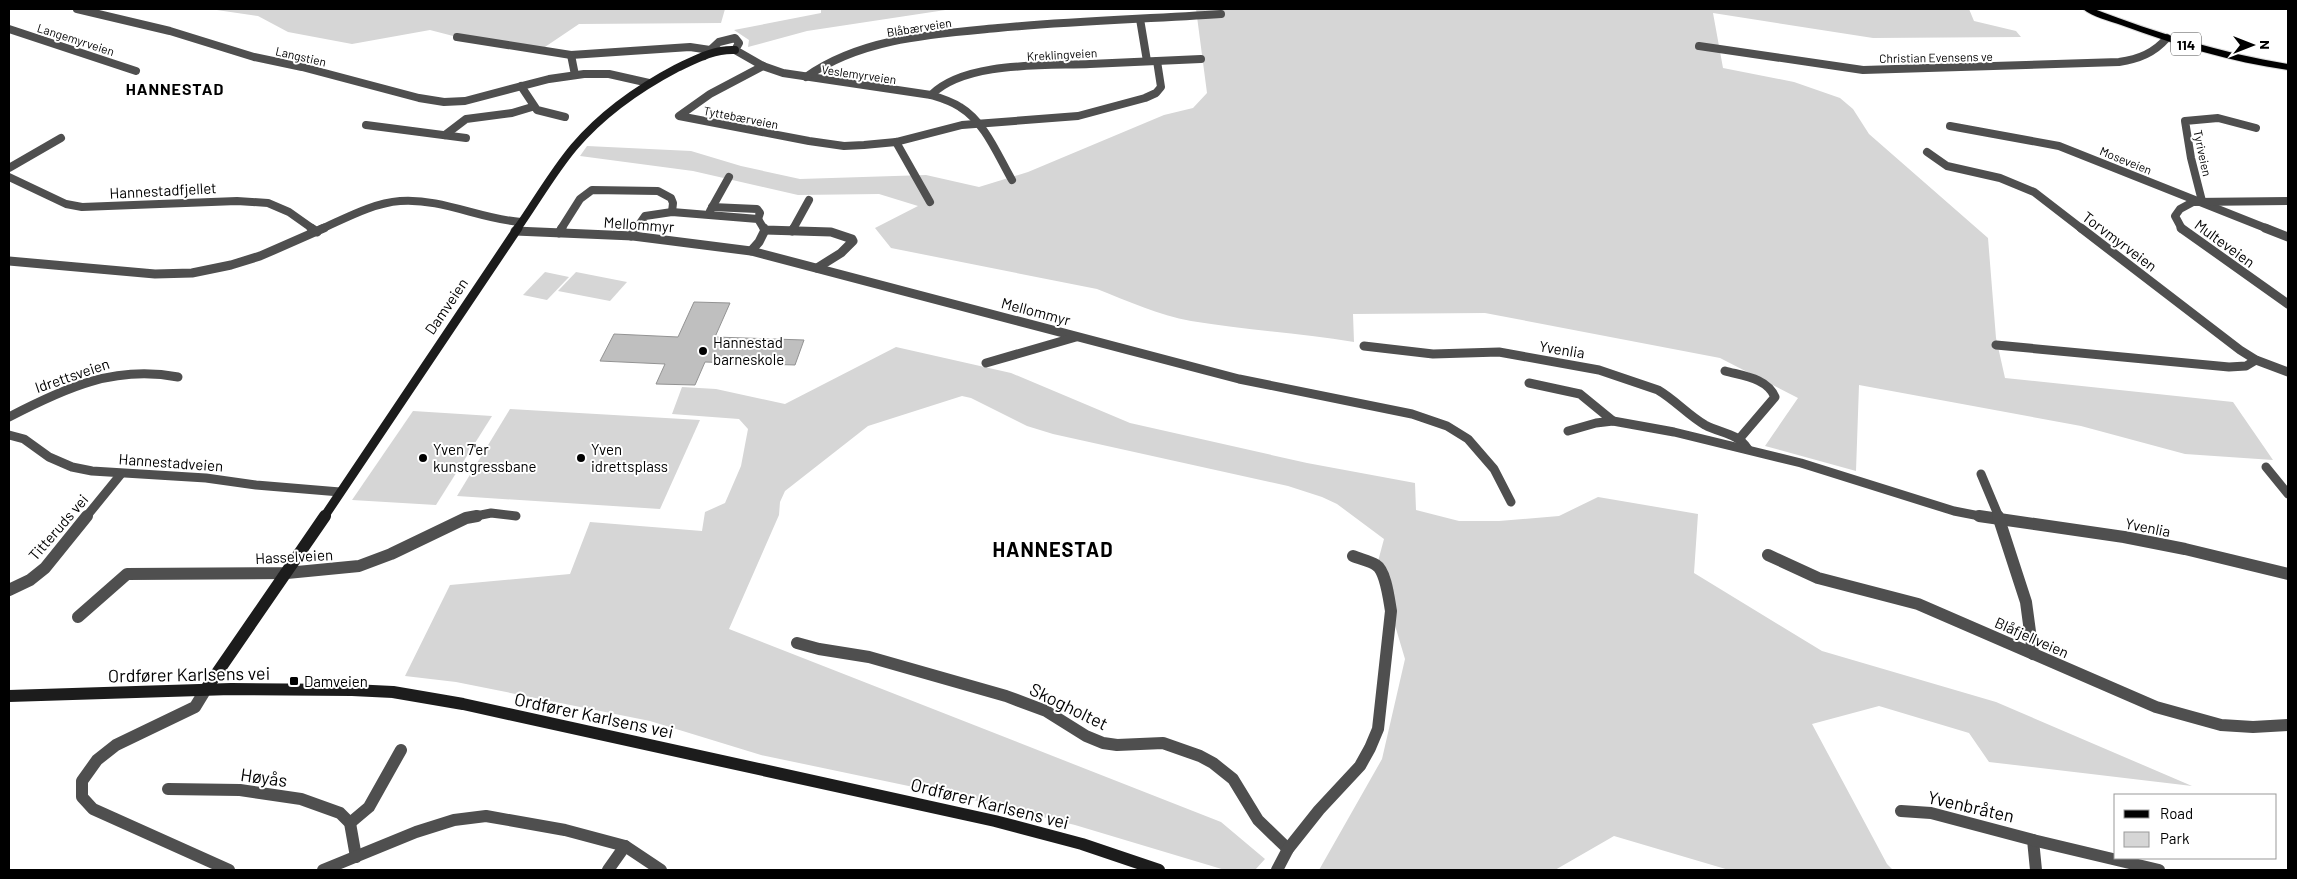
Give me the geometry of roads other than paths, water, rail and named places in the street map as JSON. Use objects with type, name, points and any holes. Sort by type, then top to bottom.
[{"type":"main road","name":"114","points":[[2087,9],[2167,38],[2236,58],[2288,67]]},
{"type":"street","name":"Langstien","points":[[77,9],[170,31],[254,57],[302,67],[419,98],[452,102],[575,75],[608,74],[650,83]]},
{"type":"street","name":"Blåbærveien","points":[[806,77],[815,70],[847,54],[894,42],[1015,25],[1221,14]]},
{"type":"street","points":[[1140,19],[1147,61]]},
{"type":"street","name":"Langemyrveien","points":[[9,29],[136,71]]},
{"type":"street","points":[[457,37],[571,55],[690,47],[710,50]]},
{"type":"street","name":"Damveien","points":[[206,689],[218,668],[287,574],[340,492],[565,159],[585,134],[616,106],[650,83],[704,56],[718,51],[735,50],[739,42],[737,39],[732,38],[719,42],[704,56]]},
{"type":"street","name":"Christian Evensens ve","points":[[1699,46],[1863,70],[2119,62],[2138,59],[2152,54],[2167,38]]},
{"type":"street","name":"Veslemyrveien","points":[[735,50],[742,52],[763,66],[806,77],[931,95],[959,106],[968,112],[976,123]]},
{"type":"street","points":[[571,55],[575,75]]},
{"type":"street","name":"Kreklingveien","points":[[931,95],[942,85],[991,70],[1016,67],[1201,59]]},
{"type":"street","name":"Tyttebærveien","points":[[763,66],[710,94],[679,116],[844,146],[896,142],[962,125],[1010,123],[1078,116],[1146,98],[1156,93],[1161,87],[1157,61]]},
{"type":"street","points":[[521,86],[532,108],[541,113],[565,117]]},
{"type":"street","points":[[445,135],[466,119],[512,113],[532,108]]},
{"type":"street","name":"Tyriveien","points":[[2202,201],[2201,191],[2191,158],[2185,121],[2218,118],[2256,128]]},
{"type":"street","points":[[976,123],[1012,180]]},
{"type":"street","points":[[366,125],[466,138]]},
{"type":"street","name":"Moseveien","points":[[1950,126],[2059,146],[2202,201],[2288,237]]},
{"type":"street","points":[[9,168],[61,138]]},
{"type":"street","points":[[896,142],[930,202]]},
{"type":"street","name":"Torvmyrveien","points":[[1927,152],[1947,166],[2000,178],[2034,192],[2256,360],[2288,372]]},
{"type":"street","name":"Hannestadfjellet","points":[[9,177],[66,204],[82,206],[119,207],[237,201],[268,203],[289,212],[317,232]]},
{"type":"street","points":[[710,210],[728,177]]},
{"type":"street","points":[[559,233],[580,199],[592,190],[658,191],[671,198],[673,203],[672,212]]},
{"type":"street","points":[[792,231],[809,200]]},
{"type":"street","points":[[9,261],[155,274],[192,273],[248,260],[386,204],[410,201],[444,205],[505,221],[518,227]]},
{"type":"street","name":"Multeveien","points":[[2288,202],[2202,201],[2187,204],[2176,213],[2176,220],[2179,226],[2267,291],[2288,304]]},
{"type":"street","points":[[631,236],[645,216],[672,212],[710,210],[758,219],[764,230]]},
{"type":"street","name":"Mellommyr","points":[[518,227],[559,233],[631,236],[696,242],[751,251],[1280,389],[1402,411],[1448,426],[1466,438],[1492,465],[1511,502]]},
{"type":"street","points":[[764,230],[831,232],[852,238],[853,241],[840,253],[817,268]]},
{"type":"street","points":[[751,251],[759,242],[764,230]]},
{"type":"street","points":[[986,363],[1078,337]]},
{"type":"street","points":[[1996,345],[2229,367],[2246,366],[2256,360]]},
{"type":"street","name":"Yvenlia","points":[[1364,346],[1433,354],[1499,352],[1599,370],[1658,390],[1667,395],[1692,418],[1740,438]]},
{"type":"street","name":"Idrettsveien","points":[[9,417],[44,398],[101,378],[128,372],[158,371],[178,377]]},
{"type":"street","points":[[1725,371],[1764,384],[1774,393],[1775,397],[1740,438],[1748,449]]},
{"type":"street","points":[[1529,383],[1580,394],[1590,400],[1613,421]]},
{"type":"street","name":"Yvenlia","points":[[1568,431],[1596,423],[1613,421],[1674,432],[1748,449],[1840,475],[1954,511],[2000,520],[2141,541],[2288,574]]},
{"type":"street","name":"Hannestadveien","points":[[9,435],[24,439],[49,457],[72,467],[92,472],[206,478],[256,485],[340,492]]},
{"type":"street","points":[[2266,468],[2288,494]]},
{"type":"street","name":"Titteruds vei","points":[[9,590],[30,580],[44,568],[122,474]]},
{"type":"street","points":[[1981,474],[2000,520],[2026,602],[2033,654]]},
{"type":"street","name":"Hasselveien","points":[[78,617],[127,574],[287,574],[359,566],[391,554],[466,518],[490,514],[516,516]]},
{"type":"street","name":"Blåfjellveien","points":[[1768,555],[1818,578],[1918,604],[2156,707],[2192,719],[2254,729],[2288,725]]},
{"type":"street","points":[[1277,870],[1288,849],[1319,810],[1360,766],[1378,729],[1391,618],[1389,597],[1382,570],[1377,565],[1353,556]]},
{"type":"street","name":"Skogholtet","points":[[797,643],[819,649],[869,656],[1006,696],[1046,711],[1079,733],[1103,743],[1117,745],[1163,743],[1200,756],[1213,763],[1232,779],[1258,820],[1288,849]]},
{"type":"street","points":[[206,689],[195,707],[116,745],[97,760],[82,781],[82,797],[93,809],[229,870]]},
{"type":"street","name":"Ordfører Karlsens vei","points":[[9,696],[206,689],[393,692],[463,704],[994,821],[1082,844],[1159,870]]},
{"type":"street","points":[[356,857],[350,823],[368,807],[401,750]]},
{"type":"street","name":"Høyås","points":[[168,789],[240,790],[301,799],[340,814],[350,823]]},
{"type":"street","name":"Yvenbråten","points":[[1901,811],[1931,813],[2159,870]]},
{"type":"street","points":[[323,870],[416,832],[454,820],[486,816],[565,830],[625,846],[661,870]]},
{"type":"street","points":[[2033,840],[2036,870]]},
{"type":"street","points":[[608,870],[625,846]]},
{"type":"place","name":"Hannestad barneskole","points":[[703,351]]},
{"type":"place","name":"Yven 7'er kunstgressbane","points":[[423,458]]},
{"type":"place","name":"Yven idrettsplass","points":[[581,458]]},
{"type":"place","name":"Damveien","points":[[294,681]]},
{"type":"district","name":"HANNESTAD","points":[[175,88]]},
{"type":"district","name":"HANNESTAD","points":[[1053,549]]}]
